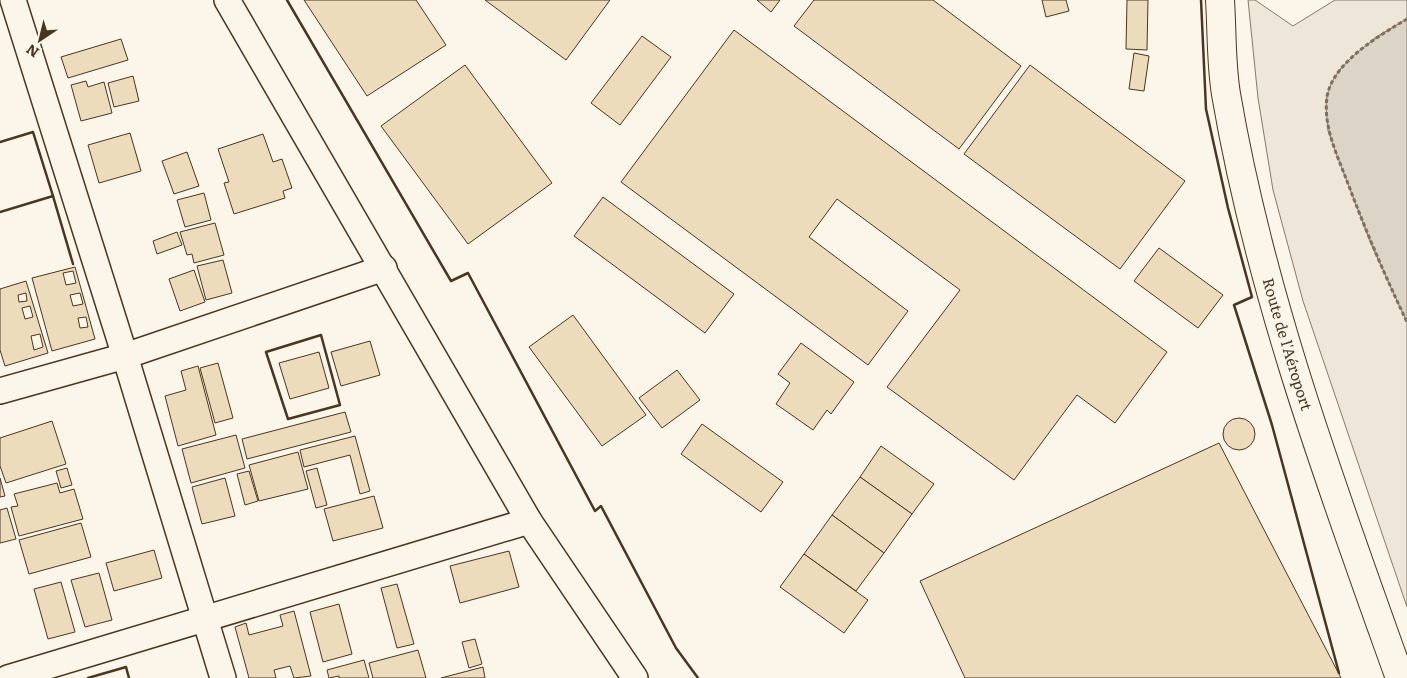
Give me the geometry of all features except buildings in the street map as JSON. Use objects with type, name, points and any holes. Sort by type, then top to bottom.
[{"type":"main road","name":"Route de l'Aéroport","points":[[1220,0],[1226,92],[1251,218],[1293,363],[1400,678]]},
{"type":"street","points":[[13,0],[125,356],[223,678]]},
{"type":"street","points":[[227,0],[529,521],[635,678]]},
{"type":"street","points":[[0,391],[125,356],[384,268]]},
{"type":"street","points":[[8,678],[204,617],[529,521]]},
{"type":"path","points":[[1407,19],[1376,37],[1339,70],[1327,96],[1328,131],[1370,244],[1407,322]]},
{"type":"shaded area","points":[[1248,0],[1255,0],[1293,26],[1335,0],[1407,0],[1407,19],[1376,37],[1339,70],[1327,96],[1328,131],[1371,244],[1407,322],[1407,607],[1303,301],[1273,190],[1258,98]]},
{"type":"shaded area","points":[[1407,19],[1407,322],[1361,217],[1339,161],[1329,129],[1326,108],[1331,85],[1347,62],[1371,42]]},
{"type":"wall","points":[[287,0],[451,281],[468,273],[595,511],[601,506],[676,648],[698,678]]},
{"type":"wall","points":[[1201,0],[1206,109],[1228,208],[1252,297],[1234,305],[1272,425],[1339,673]]},
{"type":"wall","points":[[0,142],[33,132],[53,196],[0,212]]},
{"type":"wall","points":[[53,196],[73,264]]},
{"type":"wall","points":[[321,335],[340,405],[288,419],[266,352],[321,335]]},
{"type":"wall","points":[[88,678],[126,667],[129,678]]}]
